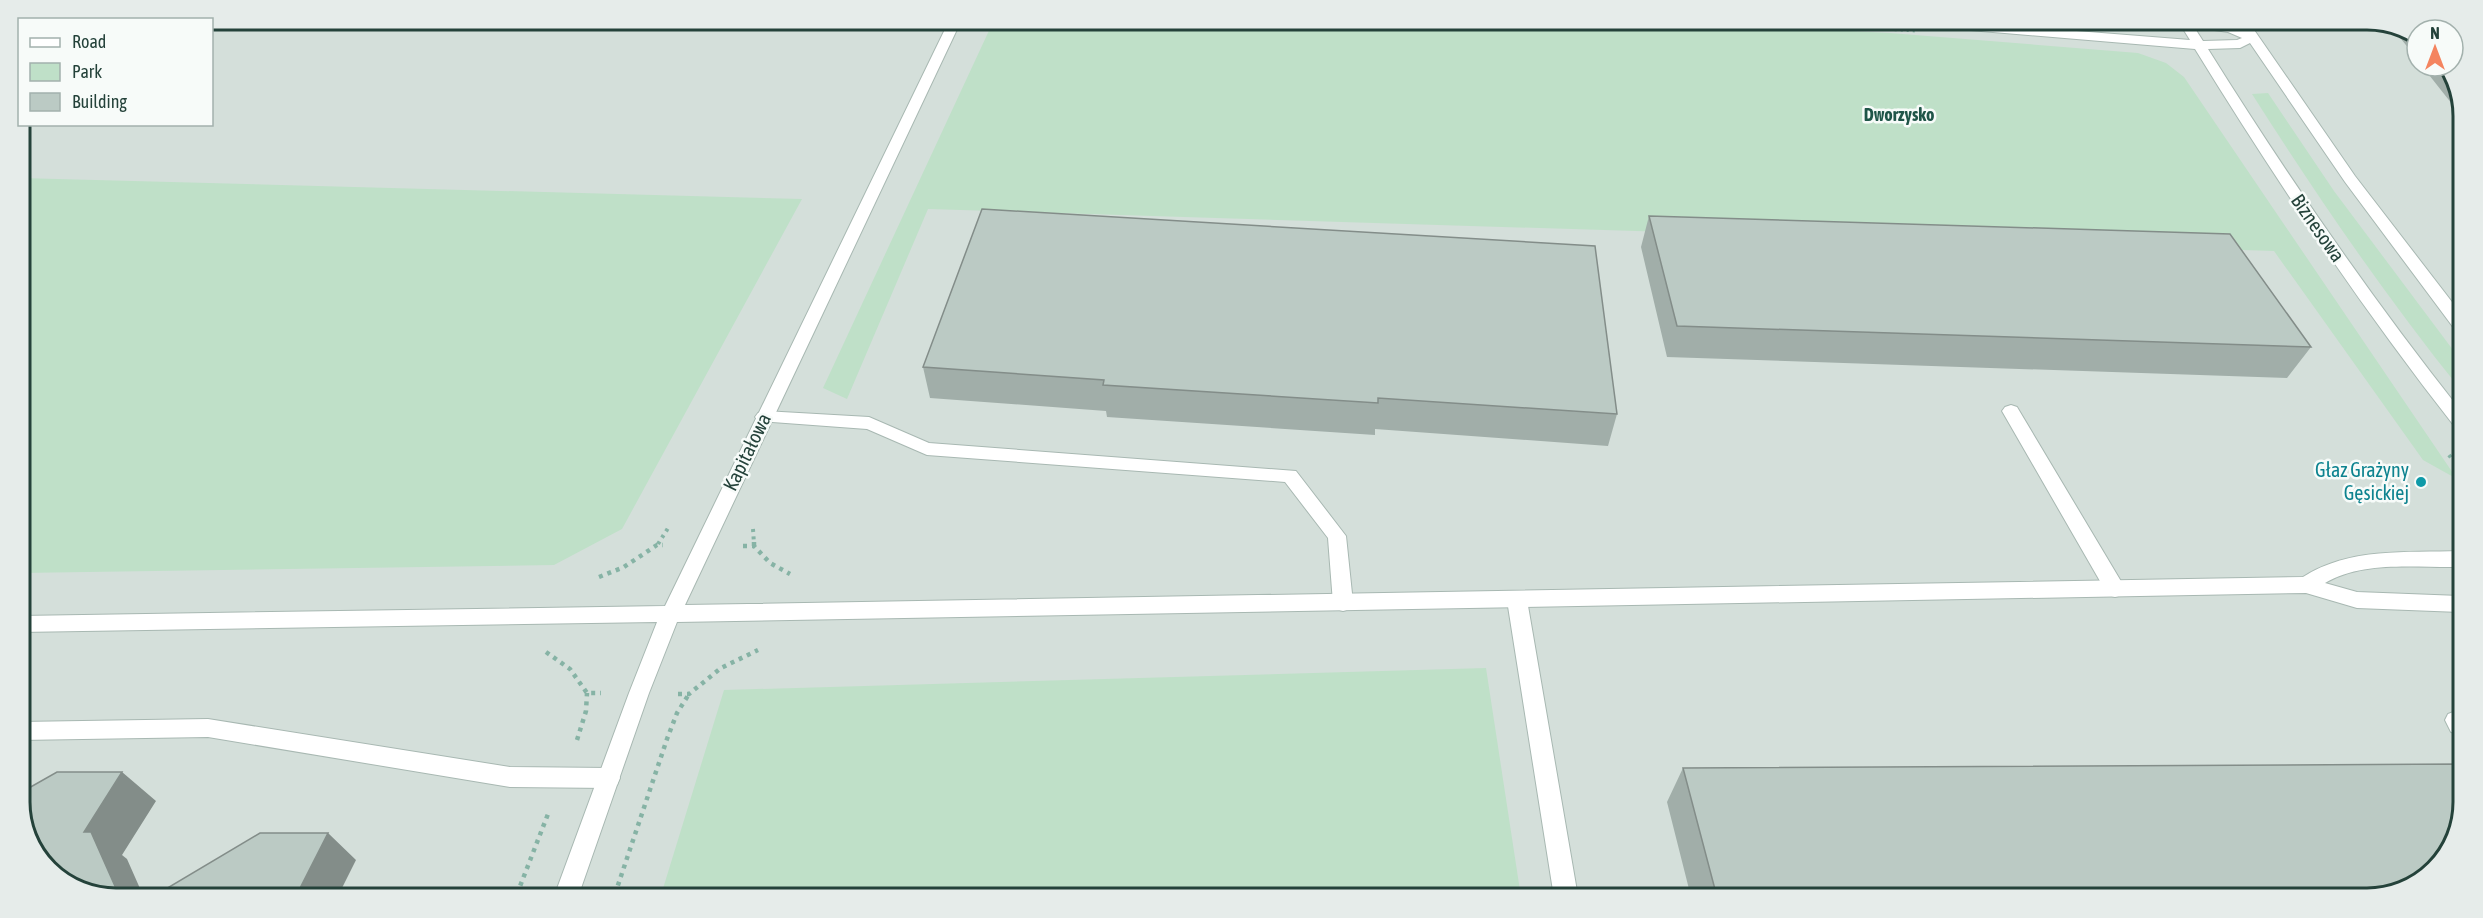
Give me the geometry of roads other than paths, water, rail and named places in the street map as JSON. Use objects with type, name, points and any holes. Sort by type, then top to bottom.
[{"type":"street","name":"Kapitałowa","points":[[569,888],[670,615],[951,30]]},
{"type":"street","points":[[2018,30],[2199,45],[2240,44],[2252,37]]},
{"type":"street","name":"Biznesowa","points":[[2190,30],[2294,195],[2398,342],[2453,413]]},
{"type":"street","points":[[2233,30],[2252,37]]},
{"type":"street","points":[[2247,30],[2350,179],[2453,315]]},
{"type":"street","points":[[2011,411],[2115,588]]},
{"type":"street","points":[[764,417],[869,423],[927,449],[1290,476],[1337,536],[1343,603]]},
{"type":"street","points":[[2306,585],[2341,567],[2369,563],[2453,559]]},
{"type":"street","points":[[30,624],[670,615],[2306,585],[2357,600],[2453,604]]},
{"type":"street","points":[[1517,600],[1565,888]]},
{"type":"street","points":[[30,731],[208,728],[510,777],[609,778]]},
{"type":"place","name":"Głaz Grażyny Gęsickiej","points":[[2421,482]]},
{"type":"district","name":"Dworzysko","points":[[1899,115]]}]
